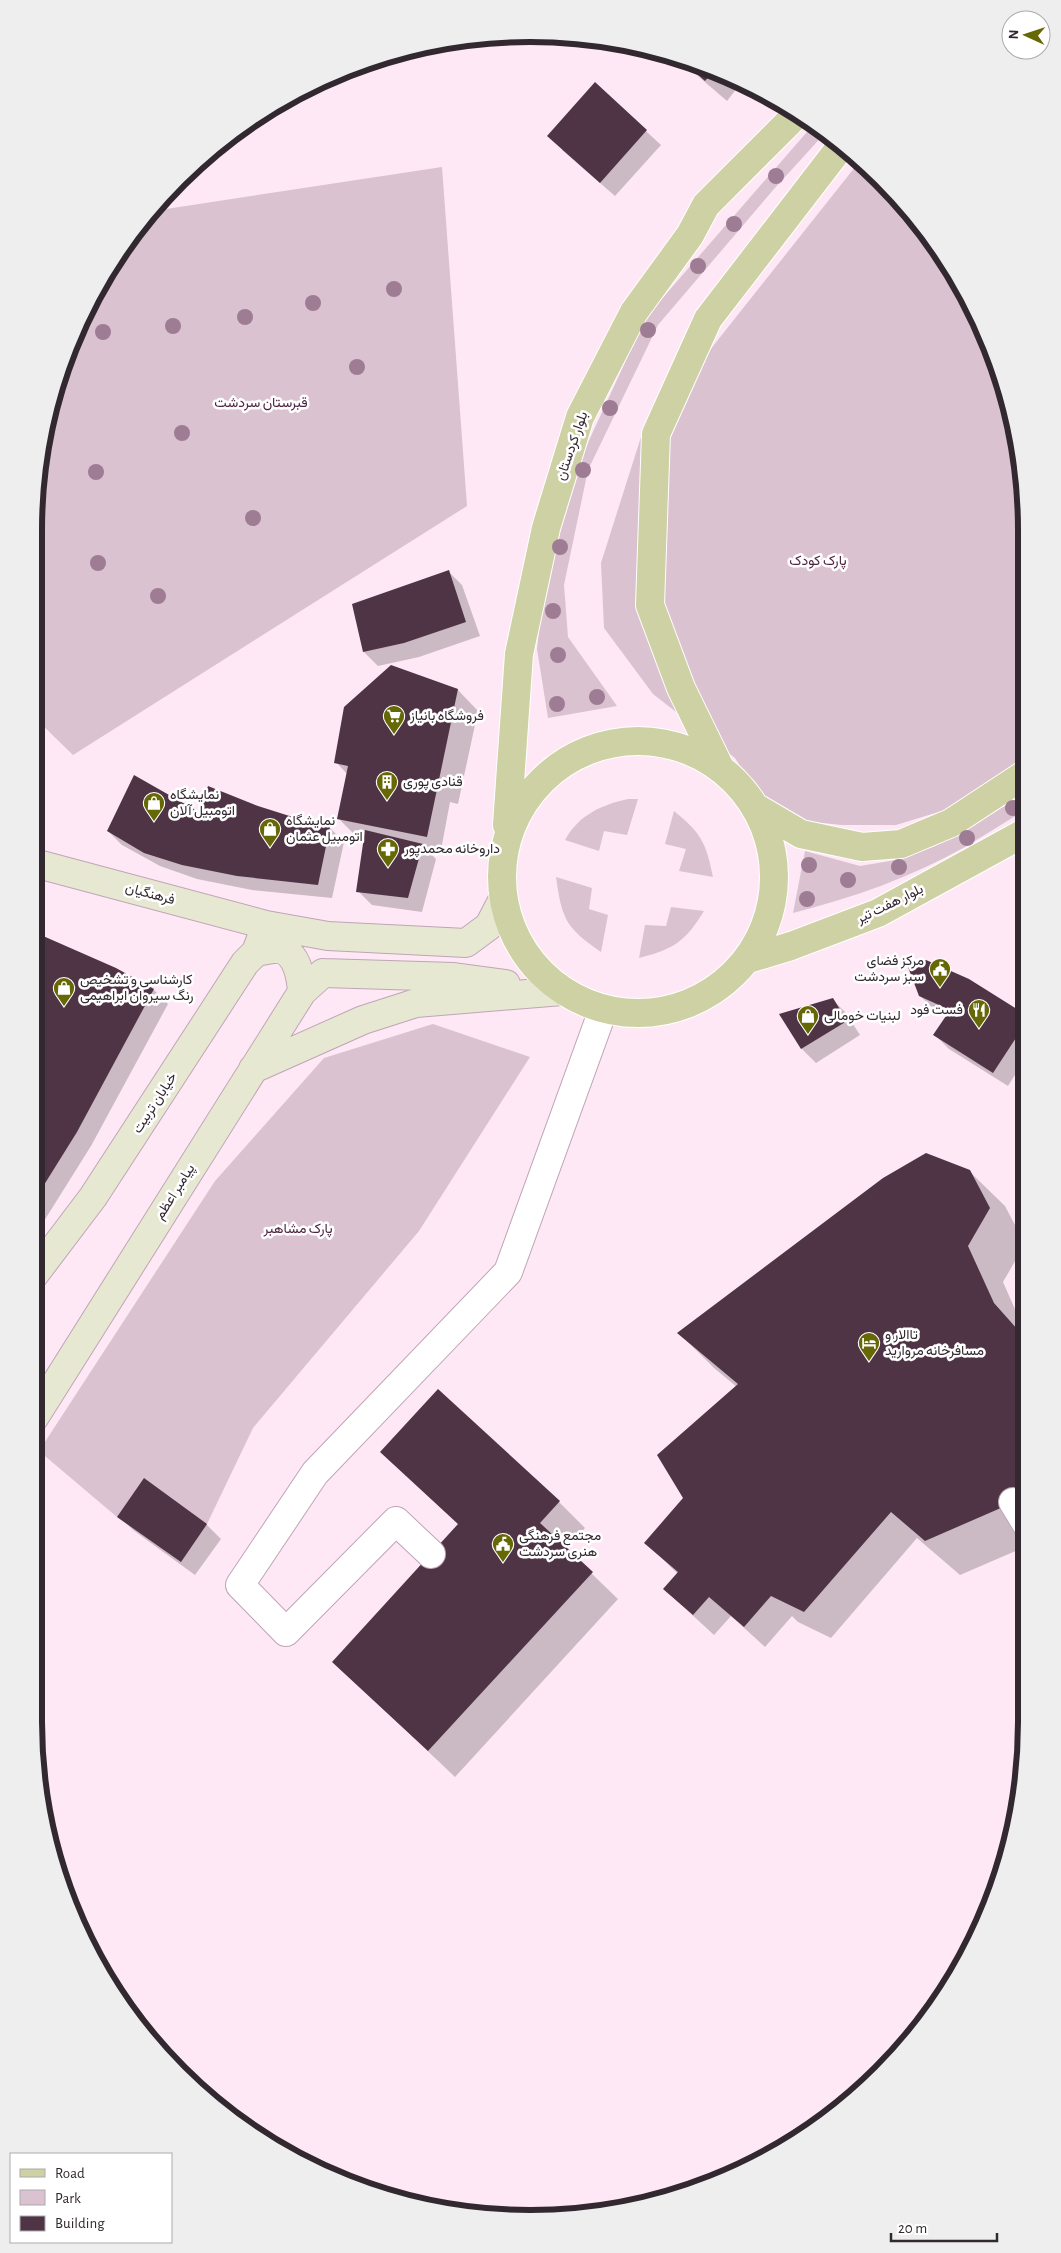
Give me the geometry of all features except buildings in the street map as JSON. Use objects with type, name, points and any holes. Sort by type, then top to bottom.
[{"type":"main road","name":"بلوار کردستان","points":[[506,843],[519,654],[546,528],[580,417],[634,312],[690,235],[706,205],[792,119]]},
{"type":"main road","points":[[720,768],[681,688],[650,604],[656,434],[708,319],[837,151]]},
{"type":"main road","points":[[636,740],[680,747],[720,768],[740,785],[756,807],[771,844],[774,884],[766,924],[748,959],[718,988],[683,1007],[643,1014],[603,1010],[562,991],[534,966],[514,935],[503,899],[502,871],[506,843],[523,802],[553,769],[593,748],[636,740]]},
{"type":"main road","points":[[756,807],[801,834],[862,847],[901,844],[951,824],[1018,779]]},
{"type":"main road","name":"بلوار هفت تیر","points":[[748,959],[790,946],[878,913],[1018,835]]},
{"type":"main road","name":"فرهنگیان","points":[[42,864],[266,925],[328,936],[466,942],[489,926],[503,899]]},
{"type":"main road","name":"خیابان تربیت","points":[[42,1264],[93,1197],[240,970],[256,952],[266,925]]},
{"type":"main road","points":[[328,936],[323,973],[454,977],[562,991]]},
{"type":"main road","points":[[256,952],[280,949],[292,957],[301,977],[302,992]]},
{"type":"main road","name":"پیامبر اعظم","points":[[42,1405],[302,992],[323,973]]},
{"type":"main road","points":[[253,1069],[363,1020],[416,1003],[562,991]]},
{"type":"street","points":[[431,1554],[396,1521],[286,1632],[240,1585],[315,1473],[508,1272],[603,1010]]},
{"type":"green space","points":[[809,130],[821,138],[774,189],[658,325],[588,470],[564,585],[568,637],[617,706],[548,718],[537,649],[545,576],[579,462],[646,317]]},
{"type":"green space","name":"قبرستان سردشت","points":[[442,167],[467,506],[73,755],[42,725],[42,530],[47,467],[52,435],[68,374],[93,315],[125,259],[143,233],[164,209]]},
{"type":"green space","name":"پارک کودک","points":[[855,167],[876,185],[918,233],[953,286],[981,344],[1002,404],[1009,435],[1017,499],[1018,773],[994,795],[896,825],[842,825],[773,818],[735,758],[653,694],[604,628],[601,563],[641,437]]},
{"type":"green space","points":[[1018,798],[1018,815],[945,858],[881,886],[793,913],[805,851],[860,866],[896,860],[935,846]]},
{"type":"green space","points":[[628,799],[638,799],[627,835],[604,831],[599,851],[565,840],[577,824],[592,812],[609,804]]},
{"type":"green space","points":[[674,811],[701,839],[708,855],[713,877],[679,871],[686,849],[665,844]]},
{"type":"green space","points":[[556,877],[592,888],[589,909],[608,915],[601,952],[580,936],[567,921],[560,903]]},
{"type":"green space","points":[[671,907],[704,911],[691,930],[678,943],[639,958],[645,925],[666,926]]},
{"type":"green space","name":"پارک مشاهبر","points":[[433,1024],[530,1057],[419,1231],[253,1428],[207,1524],[181,1562],[117,1517],[42,1454],[42,1446],[215,1181],[324,1058]]},
{"type":"place","name":"فروشگاه بانیاز","points":[[394,735]]},
{"type":"place","name":"قنادی پوری","points":[[387,801]]},
{"type":"place","name":"نمایشگاه اتومبیل آلان","points":[[154,822]]},
{"type":"place","name":"نمایشگاه اتومبیل عثمان","points":[[270,848]]},
{"type":"place","name":"داروخانه محمدپور","points":[[388,868]]},
{"type":"place","name":"مرکز فضای سبز سردشت","points":[[940,988]]},
{"type":"place","name":"کارشناسی و تشخیص رنگ سیروان ابراهیمی","points":[[64,1007]]},
{"type":"place","name":"فست فود","points":[[979,1029]]},
{"type":"place","name":"لبنیات خومالی","points":[[808,1035]]},
{"type":"place","name":"تاالار و مسافرخانه مروارید","points":[[869,1362]]},
{"type":"place","name":"مجتمع فرهنگی هنری سردشت","points":[[503,1563]]}]
